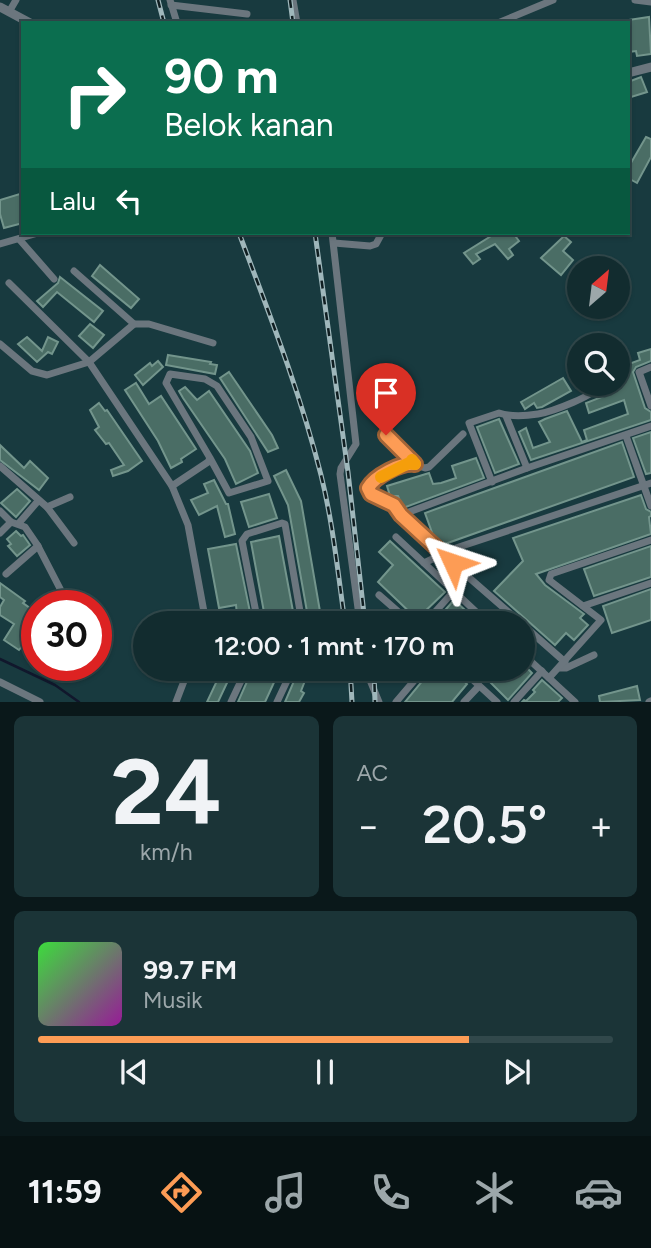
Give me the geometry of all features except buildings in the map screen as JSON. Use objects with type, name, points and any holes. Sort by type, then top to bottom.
[{"type":"street","points":[[16,0],[4,10],[26,21]]},
{"type":"street","points":[[293,0],[296,21]]},
{"type":"street","points":[[503,21],[553,0]]},
{"type":"street","points":[[635,0],[651,2]]},
{"type":"street","points":[[176,21],[171,2],[247,14]]},
{"type":"street","points":[[630,72],[651,67]]},
{"type":"street","points":[[0,244],[32,235]]},
{"type":"street","points":[[332,235],[356,444],[340,474],[358,611]]},
{"type":"street","points":[[334,243],[370,246],[376,244],[381,235]]},
{"type":"street","points":[[19,239],[54,279]]},
{"type":"street","points":[[74,271],[134,324]]},
{"type":"street","points":[[9,283],[89,362],[172,486],[188,525],[203,611]]},
{"type":"street","points":[[0,344],[38,375],[47,375],[89,362],[134,324],[149,324],[213,343]]},
{"type":"street","points":[[651,367],[639,372],[651,405]]},
{"type":"street","points":[[170,374],[205,379],[217,386],[251,437],[268,481],[229,493],[210,458],[166,383],[170,374]]},
{"type":"street","points":[[492,482],[469,424],[499,413],[506,416],[548,412],[585,396]]},
{"type":"street","points":[[506,416],[527,468]]},
{"type":"street","points":[[401,515],[651,426]]},
{"type":"street","points":[[463,434],[429,467],[409,463],[376,479],[368,488],[371,494],[394,505],[442,554],[507,611]]},
{"type":"street","points":[[386,435],[415,464]]},
{"type":"street","points":[[626,436],[648,484],[651,506]]},
{"type":"street","points":[[172,486],[210,458]]},
{"type":"street","points":[[0,466],[47,507],[74,543]]},
{"type":"street","points":[[424,563],[442,554],[648,484]]},
{"type":"street","points":[[47,507],[71,497]]},
{"type":"street","points":[[0,533],[38,501]]},
{"type":"street","points":[[0,511],[25,527],[38,546],[59,590]]},
{"type":"street","points":[[256,611],[242,541],[247,534],[282,523],[285,524],[300,611]]},
{"type":"street","points":[[397,537],[475,611]]},
{"type":"street","points":[[550,678],[601,623],[599,618],[549,580],[551,574],[651,540]]},
{"type":"street","points":[[6,574],[38,546]]},
{"type":"street","points":[[583,606],[651,583]]},
{"type":"street","points":[[436,611],[454,591]]},
{"type":"street","points":[[379,595],[397,611]]},
{"type":"street","points":[[535,637],[566,668],[594,655]]},
{"type":"street","points":[[535,665],[575,702]]},
{"type":"street","points":[[514,702],[542,671]]},
{"type":"street","points":[[176,702],[184,681]]},
{"type":"street","points":[[231,702],[241,681]]},
{"type":"street","points":[[277,702],[287,681]]},
{"type":"street","points":[[370,681],[379,702]]},
{"type":"street","points":[[474,681],[497,702]]},
{"type":"street","points":[[0,682],[40,702]]},
{"type":"street","points":[[396,702],[412,682]]},
{"type":"street","points":[[464,702],[479,686]]},
{"type":"waterway","points":[[0,659],[55,685],[79,702]]},
{"type":"railway","points":[[158,0],[163,21]]},
{"type":"railway","points":[[290,0],[293,21]]},
{"type":"railway","points":[[240,235],[313,444],[329,511],[343,611]]},
{"type":"railway","points":[[315,235],[348,472],[364,611]]},
{"type":"railway","points":[[351,681],[352,702]]},
{"type":"railway","points":[[374,681],[375,702]]},
{"type":"slow traffic","points":[[381,477],[409,463],[415,464],[412,460]]},
{"type":"route","points":[[386,435],[415,464],[409,463],[376,479],[368,488],[371,494],[394,505],[401,515],[453,563]]}]
